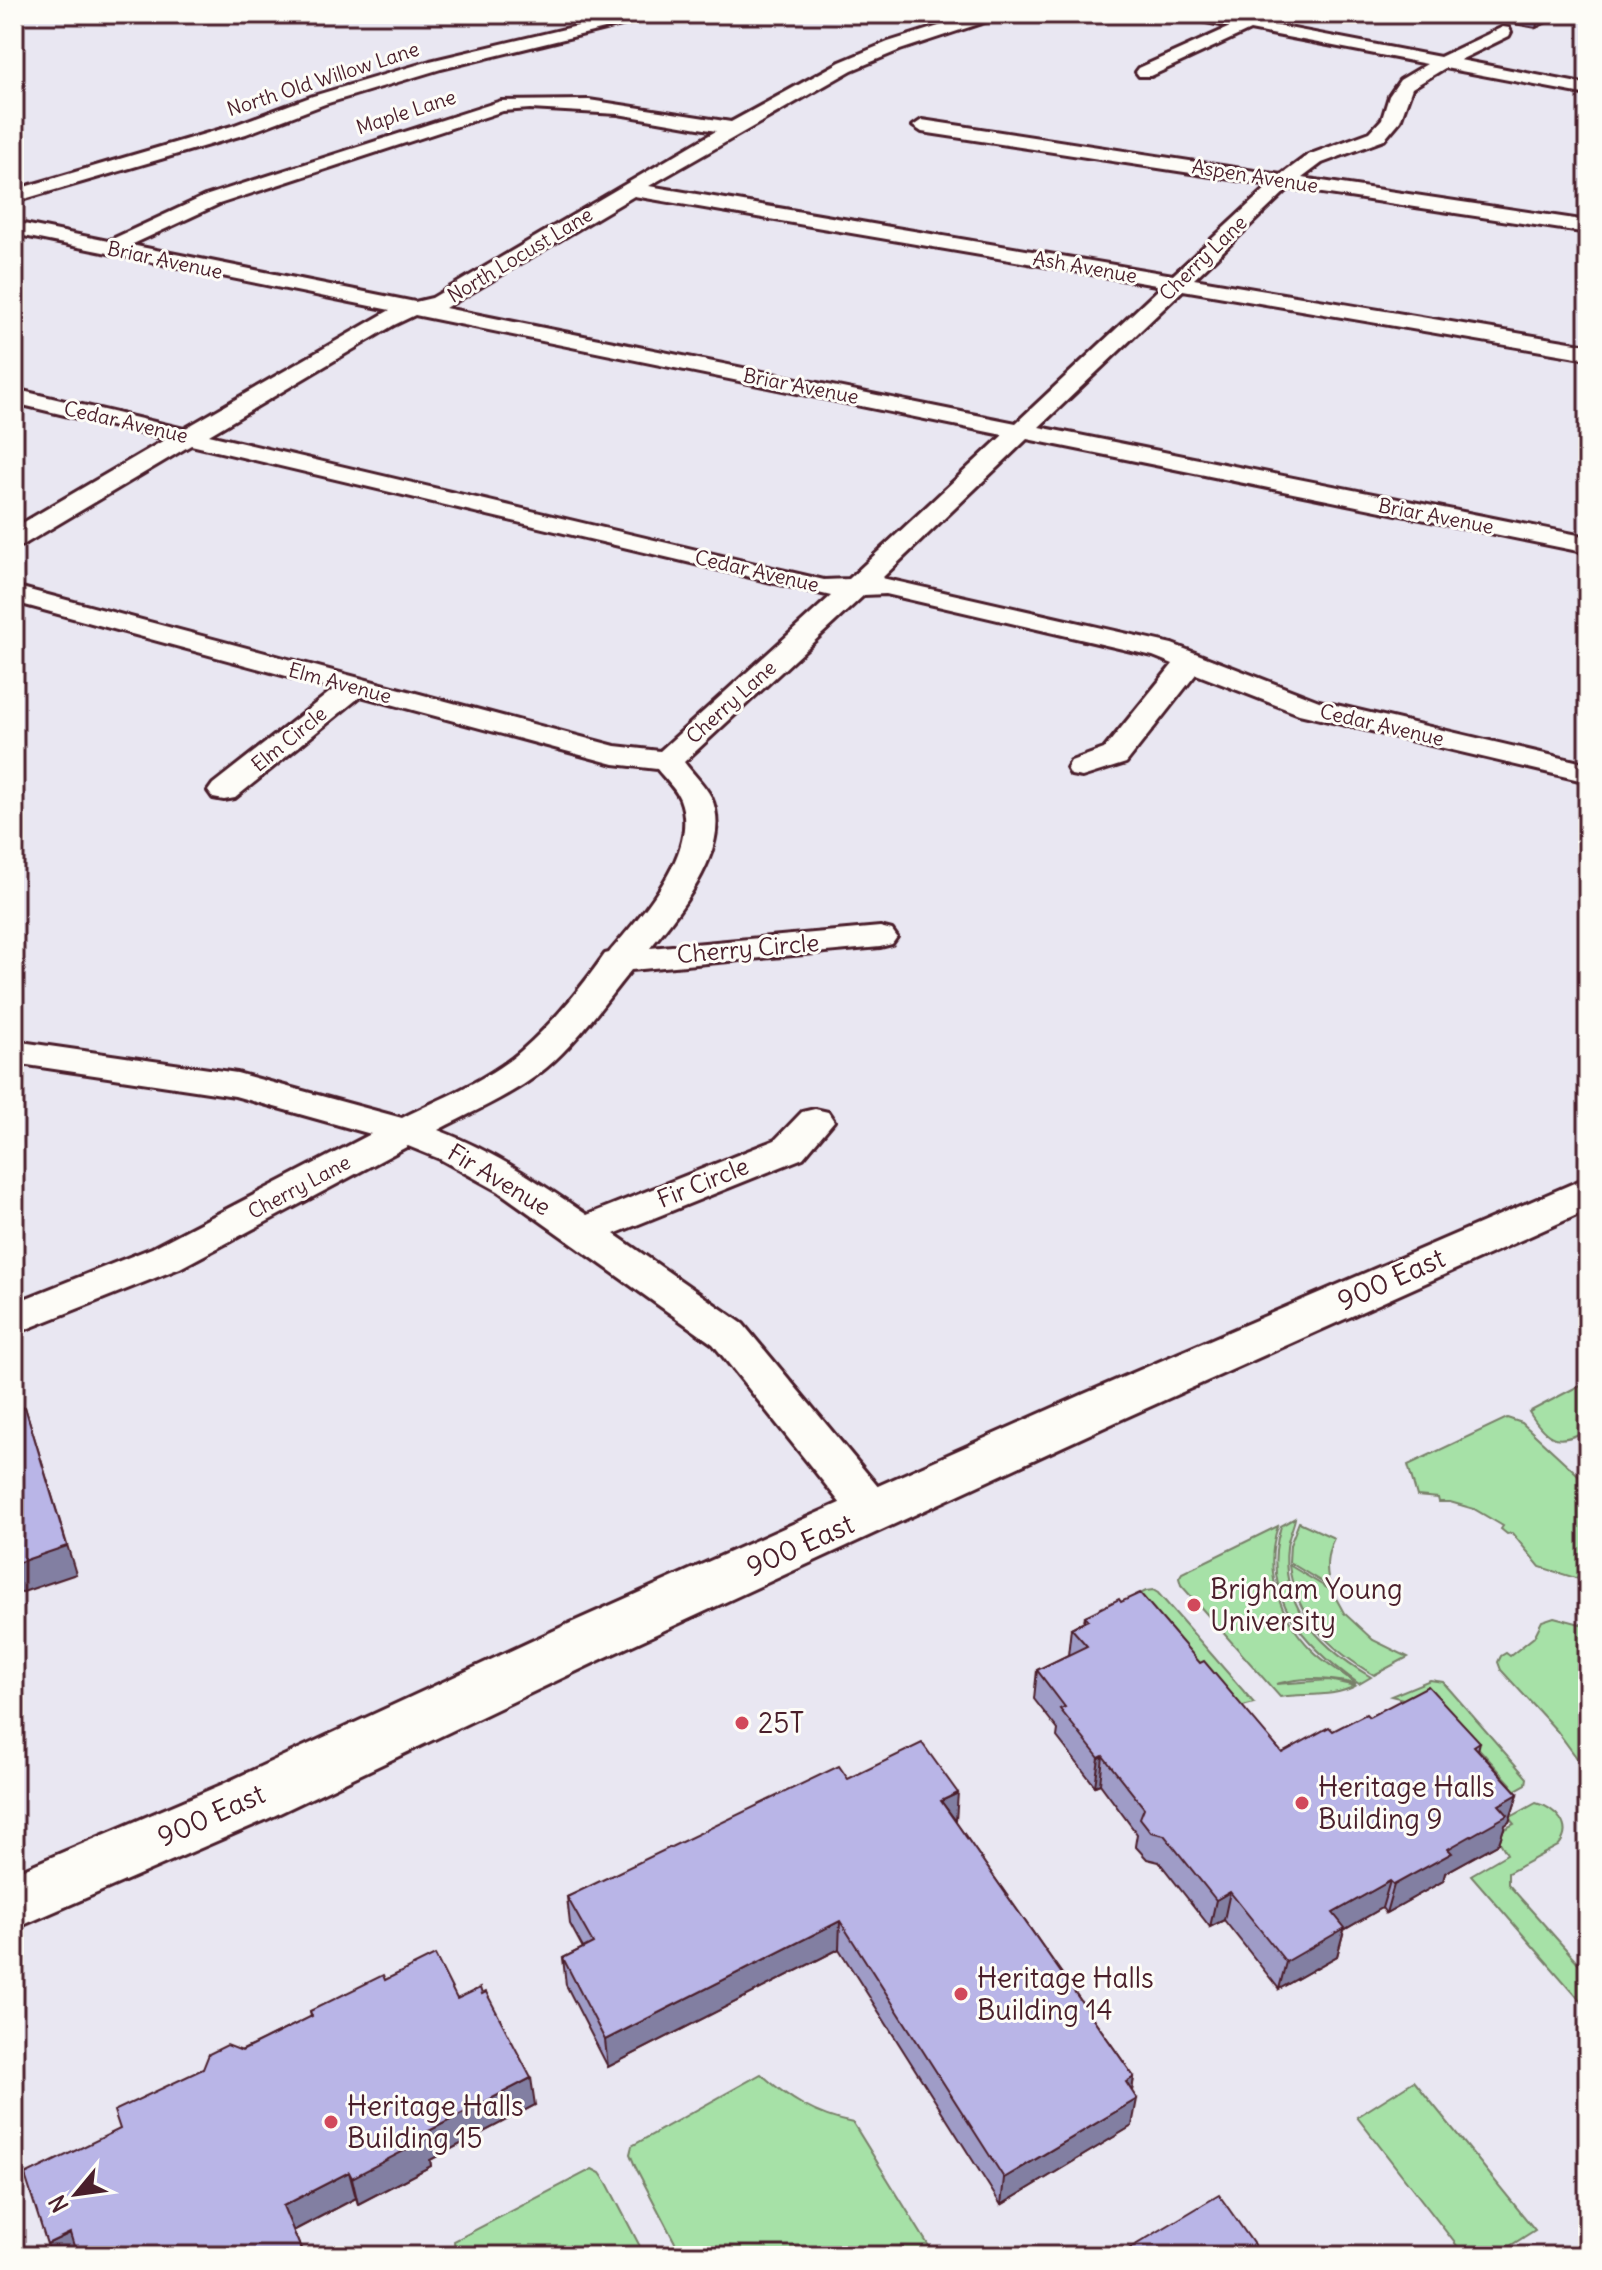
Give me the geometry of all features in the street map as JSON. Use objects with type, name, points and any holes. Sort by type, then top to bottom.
[{"type":"main road","name":"900 East","points":[[14,1902],[242,1803],[873,1512],[1588,1192]]},
{"type":"street","name":"North Old Willow Lane","points":[[14,196],[239,130],[319,100],[436,65],[648,14]]},
{"type":"street","name":"North Locust Lane","points":[[14,539],[409,310],[439,303],[734,128],[846,66],[894,46],[994,14]]},
{"type":"street","points":[[1189,14],[1588,90]]},
{"type":"street","points":[[1145,72],[1248,25]]},
{"type":"street","name":"Cherry Lane","points":[[14,1319],[166,1258],[490,1088],[532,1061],[567,1026],[617,961],[660,913],[694,860],[699,831],[696,799],[667,761],[1286,180],[1315,159],[1377,136],[1391,121],[1398,96],[1406,84],[1503,32]]},
{"type":"street","name":"Maple Lane","points":[[107,249],[212,200],[501,106],[532,102],[586,104],[734,128]]},
{"type":"street","name":"Aspen Avenue","points":[[922,126],[1588,227]]},
{"type":"street","name":"Ash Avenue","points":[[630,189],[1588,352]]},
{"type":"street","name":"Briar Avenue","points":[[14,228],[1588,545]]},
{"type":"street","name":"Cedar Avenue","points":[[14,396],[824,588],[898,589],[1162,650],[1310,708],[1588,773]]},
{"type":"street","name":"Elm Avenue","points":[[14,594],[614,755],[667,761]]},
{"type":"street","points":[[1082,768],[1115,756],[1191,661]]},
{"type":"street","name":"Elm Circle","points":[[224,791],[354,687]]},
{"type":"street","name":"Cherry Circle","points":[[617,961],[880,937]]},
{"type":"street","name":"Fir Avenue","points":[[14,1052],[237,1085],[406,1131],[454,1150],[512,1182],[728,1334],[873,1512]]},
{"type":"street","name":"Fir Circle","points":[[583,1232],[789,1149],[815,1121]]},
{"type":"green space","points":[[1588,1381],[1588,1430],[1561,1439],[1542,1430],[1529,1412]]},
{"type":"green space","points":[[1507,1418],[1522,1423],[1588,1484],[1588,1582],[1540,1567],[1512,1533],[1507,1534],[1501,1529],[1503,1526],[1474,1509],[1439,1502],[1438,1498],[1417,1496],[1408,1465]]},
{"type":"green space","points":[[1295,1518],[1287,1547],[1290,1589],[1308,1624],[1321,1639],[1371,1677],[1359,1684],[1304,1636],[1282,1597],[1276,1576],[1276,1552],[1281,1526]]},
{"type":"green space","points":[[1299,1522],[1334,1538],[1327,1562],[1330,1587],[1289,1562],[1290,1545]]},
{"type":"green space","points":[[1278,1526],[1272,1560],[1273,1576],[1283,1608],[1300,1637],[1312,1650],[1356,1684],[1336,1680],[1316,1679],[1276,1684],[1329,1680],[1355,1686],[1328,1694],[1280,1697],[1181,1585],[1179,1578],[1182,1573]]},
{"type":"green space","points":[[1289,1565],[1332,1591],[1344,1613],[1373,1640],[1408,1657],[1374,1675],[1343,1655],[1307,1616],[1293,1584]]},
{"type":"green space","points":[[1153,1590],[1254,1703],[1236,1708],[1085,1622]]},
{"type":"green space","points":[[1554,1617],[1588,1626],[1588,1773],[1557,1731],[1501,1670],[1498,1662],[1501,1656],[1506,1653],[1510,1656],[1534,1637],[1542,1621]]},
{"type":"green space","points":[[1430,1680],[1443,1682],[1527,1778],[1526,1784],[1503,1797],[1499,1792],[1511,1784],[1443,1709],[1391,1696]]},
{"type":"green space","points":[[1536,1803],[1550,1809],[1560,1819],[1564,1825],[1563,1839],[1558,1846],[1508,1873],[1508,1884],[1588,1974],[1588,2002],[1584,2005],[1471,1875],[1507,1854],[1495,1834],[1514,1824],[1509,1818]]},
{"type":"green space","points":[[761,2074],[804,2105],[853,2123],[935,2256],[682,2256],[635,2166],[630,2154],[632,2146]]},
{"type":"green space","points":[[1414,2081],[1535,2230],[1494,2256],[1465,2256],[1357,2117]]},
{"type":"green space","points":[[592,2169],[600,2173],[607,2183],[645,2256],[455,2256],[454,2241]]},
{"type":"building","points":[[25,1407],[67,1546],[14,1564],[14,1410]]},
{"type":"building","name":"Heritage Halls Building 9","points":[[1140,1593],[1200,1663],[1204,1661],[1282,1753],[1329,1727],[1333,1731],[1366,1714],[1369,1717],[1428,1686],[1480,1742],[1474,1746],[1518,1794],[1499,1805],[1508,1815],[1448,1849],[1452,1853],[1394,1885],[1390,1881],[1333,1913],[1345,1928],[1286,1962],[1230,1892],[1216,1900],[1164,1835],[1151,1832],[1140,1818],[1144,1808],[1060,1709],[1065,1707],[1037,1670],[1087,1646],[1071,1628],[1088,1620],[1085,1616],[1119,1599],[1121,1602]]},
{"type":"building","name":"Heritage Halls Building 14","points":[[922,1743],[958,1793],[941,1801],[1134,2077],[1126,2082],[1137,2099],[1004,2178],[840,1921],[605,2040],[563,1958],[593,1943],[567,1897],[839,1766],[848,1779]]},
{"type":"building","name":"Heritage Halls Building 15","points":[[435,1955],[457,1999],[480,1988],[482,1994],[486,1992],[531,2078],[423,2134],[425,2140],[352,2178],[349,2172],[283,2206],[304,2256],[77,2256],[70,2233],[47,2244],[25,2175],[120,2129],[114,2111],[203,2069],[209,2054],[227,2045],[242,2051],[312,2016],[310,2011],[383,1975],[385,1980]]},
{"type":"building","points":[[1219,2195],[1262,2256],[1117,2256]]},
{"type":"place","name":"Brigham Young University","points":[[1194,1605]]},
{"type":"place","name":"25T","points":[[742,1723]]},
{"type":"place","name":"Heritage Halls Building 9","points":[[1302,1803]]},
{"type":"place","name":"Heritage Halls Building 14","points":[[961,1994]]},
{"type":"place","name":"Heritage Halls Building 15","points":[[331,2122]]}]
